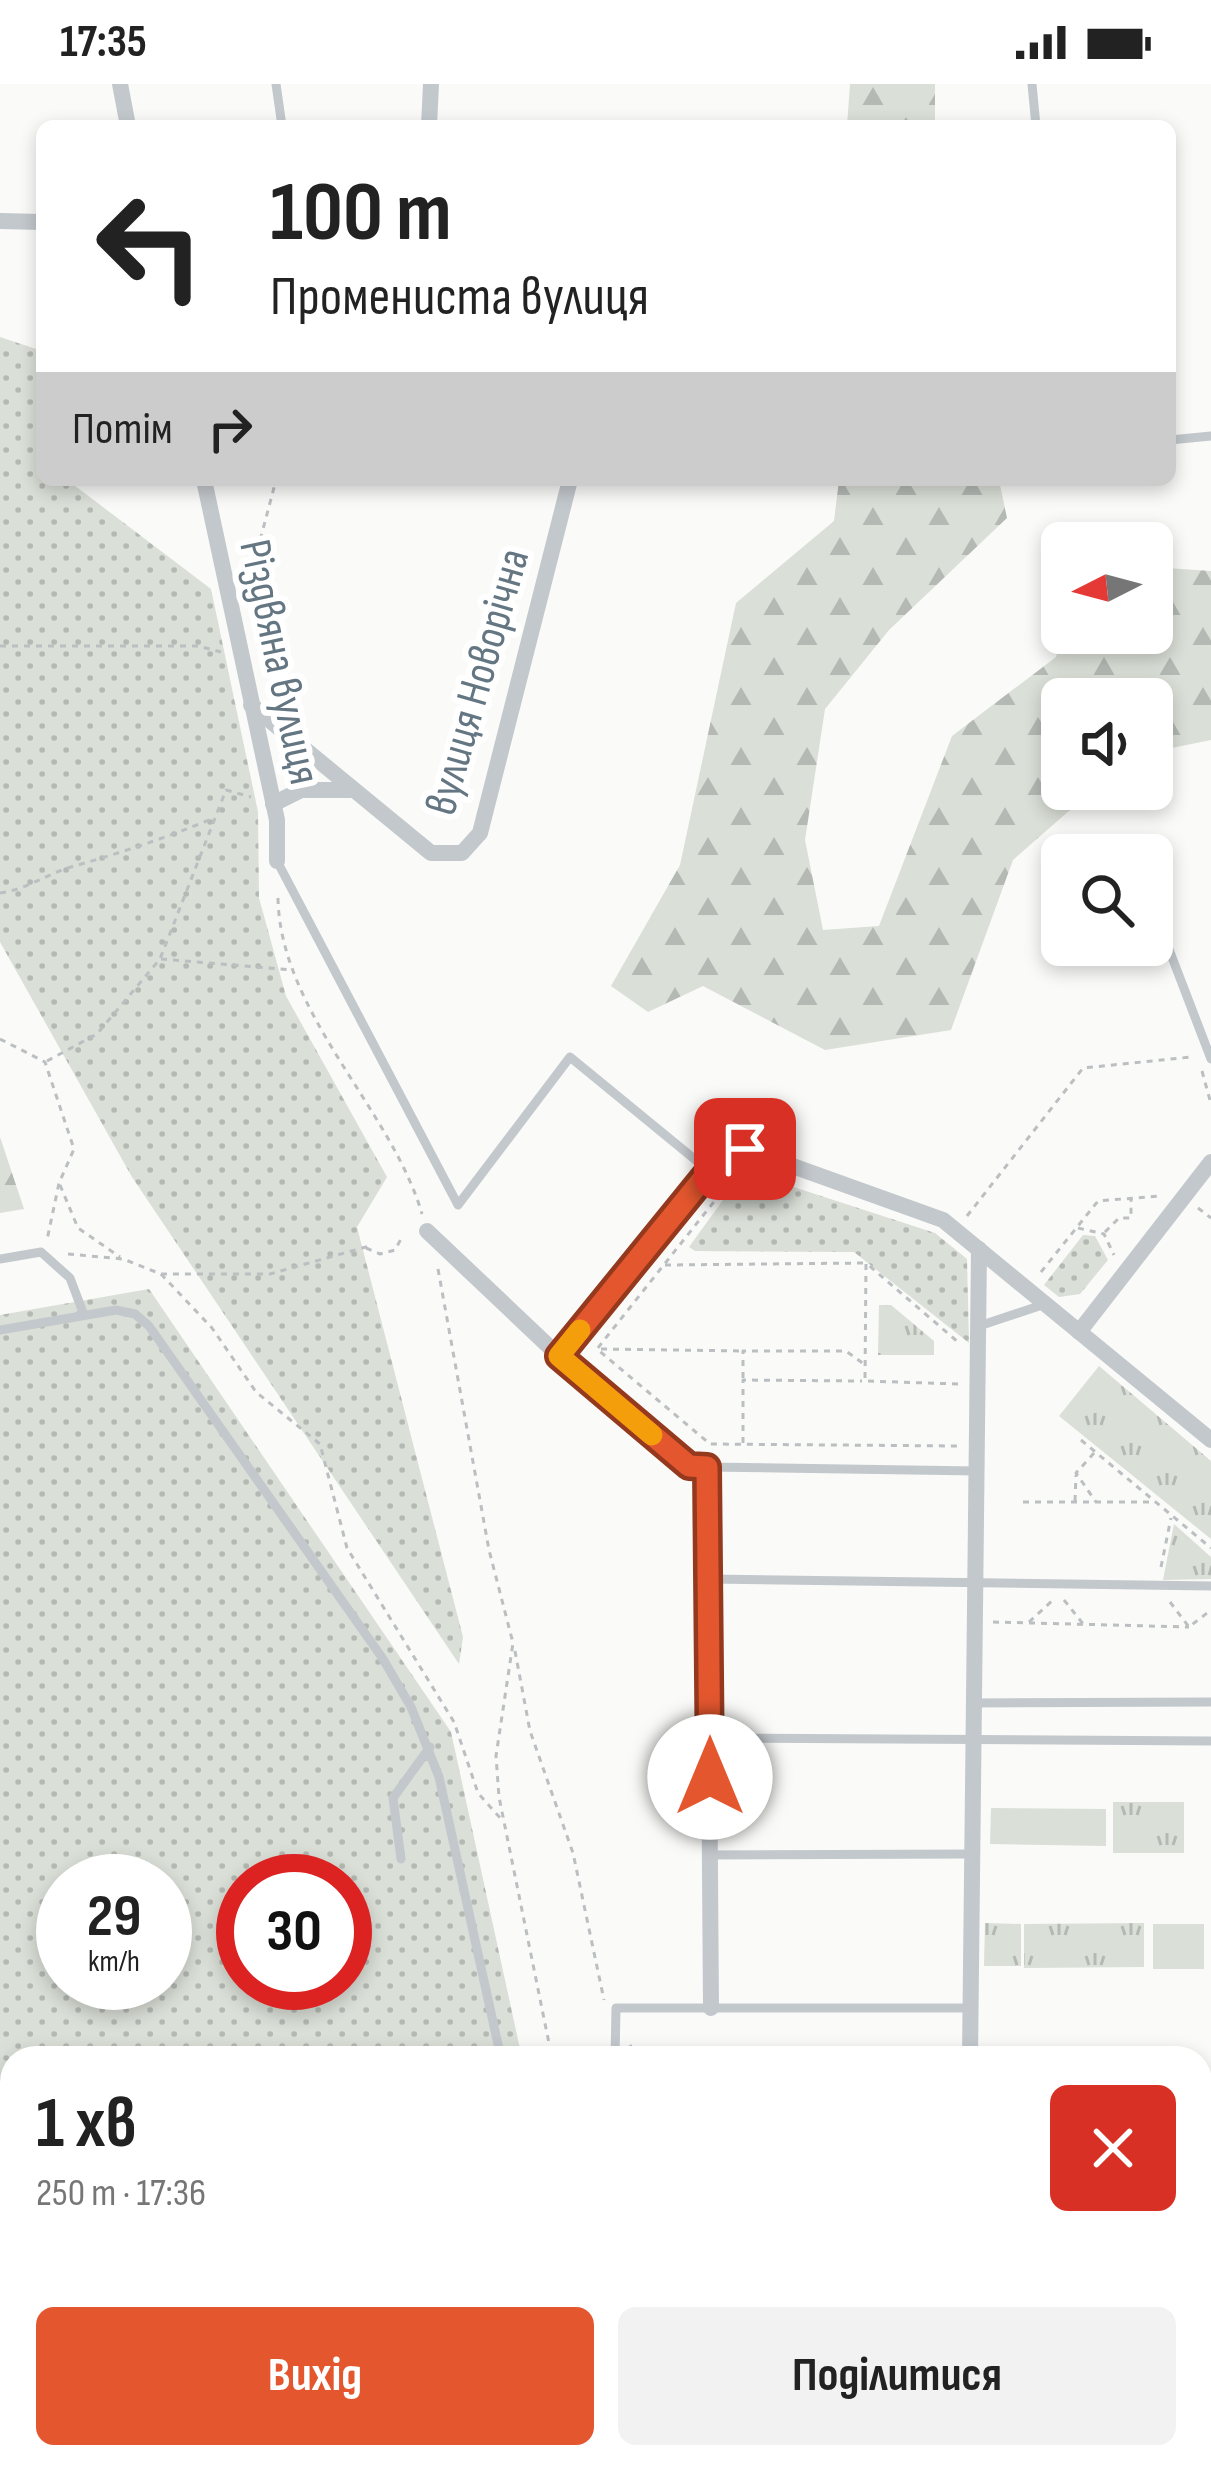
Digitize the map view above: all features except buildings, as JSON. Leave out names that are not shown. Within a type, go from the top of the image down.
[{"type":"street","points":[[120,84],[127,120]]},
{"type":"street","points":[[429,120],[431,84]]},
{"type":"street","points":[[0,221],[36,221]]},
{"type":"street","name":"Різдвяна вулиця","points":[[204,486],[275,812],[277,860]]},
{"type":"street","name":"вулиця Новорічна","points":[[251,705],[431,854],[462,853],[480,833],[568,486]]},
{"type":"street","points":[[275,812],[301,790],[355,790]]},
{"type":"street","points":[[559,1356],[709,1171],[730,1151],[745,1149],[943,1220],[1211,1440]]},
{"type":"street","points":[[1079,1332],[1211,1162]]},
{"type":"street","points":[[427,1232],[559,1356],[689,1466],[707,1467],[711,2008]]},
{"type":"street","points":[[970,2046],[979,1249]]},
{"type":"lane","points":[[276,84],[281,120]]},
{"type":"lane","points":[[1032,84],[1035,120]]},
{"type":"lane","points":[[1176,439],[1211,436]]},
{"type":"lane","points":[[277,860],[458,1205],[570,1057],[709,1171]]},
{"type":"lane","points":[[1173,960],[1211,1059]]},
{"type":"lane","points":[[0,1259],[41,1252],[70,1278],[84,1315]]},
{"type":"lane","points":[[979,1326],[1045,1304]]},
{"type":"lane","points":[[0,1330],[84,1315],[135,1313],[163,1342],[383,1659],[430,1747],[498,2046]]},
{"type":"lane","points":[[707,1467],[977,1471]]},
{"type":"lane","points":[[709,1579],[1211,1586]]},
{"type":"lane","points":[[973,1703],[1211,1702]]},
{"type":"lane","points":[[710,1738],[1211,1741]]},
{"type":"lane","points":[[401,1859],[393,1798],[430,1747]]},
{"type":"lane","points":[[710,1855],[970,1854]]},
{"type":"lane","points":[[615,2046],[616,2008],[970,2008]]},
{"type":"path","points":[[247,590],[274,486]]},
{"type":"path","points":[[0,646],[198,646],[240,657]]},
{"type":"path","points":[[45,1061],[97,1034],[160,959],[226,790],[250,796],[275,812]]},
{"type":"path","points":[[0,893],[23,890],[65,869],[130,852],[216,818]]},
{"type":"path","points":[[277,860],[278,920],[294,970],[418,1202],[427,1232],[530,1732],[573,1853],[599,1991],[609,2008]]},
{"type":"path","points":[[160,959],[294,970]]},
{"type":"path","points":[[0,1040],[45,1061],[74,1149],[59,1183],[55,1221],[41,1252],[123,1259]]},
{"type":"path","points":[[962,1222],[1083,1068],[1197,1056],[1211,1104]]},
{"type":"path","points":[[597,1349],[747,1161]]},
{"type":"path","points":[[59,1183],[78,1228],[123,1259],[161,1274],[270,1274],[373,1245]]},
{"type":"path","points":[[1032,1283],[1098,1201],[1168,1195],[1155,1211]]},
{"type":"path","points":[[1104,1234],[1119,1218],[1131,1218],[1131,1198]]},
{"type":"path","points":[[1076,1228],[1104,1234]]},
{"type":"path","points":[[1104,1234],[1116,1260],[1129,1244]]},
{"type":"path","points":[[365,1247],[380,1254],[395,1250],[402,1237]]},
{"type":"path","points":[[665,1265],[866,1263],[960,1343]]},
{"type":"path","points":[[865,1382],[866,1263]]},
{"type":"path","points":[[161,1274],[212,1328],[256,1392],[320,1444],[347,1548],[454,1722],[478,1793],[504,1822]]},
{"type":"path","points":[[597,1349],[846,1352],[866,1365]]},
{"type":"path","points":[[597,1349],[710,1444],[958,1447]]},
{"type":"path","points":[[743,1351],[743,1445]]},
{"type":"path","points":[[743,1380],[959,1384]]},
{"type":"path","points":[[1081,1440],[1211,1548]]},
{"type":"path","points":[[1075,1502],[1076,1473],[1095,1451]]},
{"type":"path","points":[[1076,1473],[1096,1502]]},
{"type":"path","points":[[1023,1502],[1156,1502]]},
{"type":"path","points":[[1028,1624],[1059,1594],[1084,1625]]},
{"type":"path","points":[[975,1622],[1189,1627]]},
{"type":"path","points":[[513,1643],[496,1756],[504,1822],[550,2046]]},
{"type":"path","points":[[628,2042],[630,2046]]},
{"type":"green space","points":[[850,84],[935,84],[935,120],[847,120]]},
{"type":"green space","points":[[0,337],[36,349],[36,486],[75,486],[211,589],[258,812],[259,898],[286,996],[387,1177],[357,1227],[463,1637],[459,1664],[132,1177],[0,942]]},
{"type":"green space","points":[[838,486],[1000,486],[1007,518],[889,630],[825,709],[805,840],[823,930],[879,926],[952,736],[1057,654],[1173,654],[1173,568],[1211,571],[1211,740],[1173,748],[1173,678],[1041,678],[1041,810],[1070,810],[1013,860],[951,1030],[825,1050],[703,986],[648,1012],[611,986],[680,865],[736,603],[834,521]]},
{"type":"green space","points":[[0,1137],[24,1209],[0,1213]]},
{"type":"green space","points":[[744,1171],[935,1233],[967,1259],[969,1343],[854,1252],[695,1251],[689,1247]]},
{"type":"green space","points":[[1083,1235],[1095,1236],[1108,1260],[1080,1294],[1059,1297],[1044,1285]]},
{"type":"green space","points":[[149,1289],[451,1732],[519,2046],[0,2046],[0,1315]]},
{"type":"green space","points":[[879,1305],[891,1305],[934,1341],[934,1355],[878,1355]]},
{"type":"green space","points":[[1099,1366],[1211,1461],[1211,1539],[1059,1416]]},
{"type":"green space","points":[[1174,1524],[1211,1557],[1211,1579],[1163,1580]]},
{"type":"green space","points":[[1113,1802],[1184,1802],[1184,1853],[1113,1853]]},
{"type":"green space","points":[[991,1808],[1106,1809],[1106,1846],[990,1844]]},
{"type":"green space","points":[[985,1923],[1021,1924],[1021,1966],[984,1966]]},
{"type":"green space","points":[[1144,1923],[1144,1967],[1024,1968],[1024,1924]]},
{"type":"green space","points":[[1153,1924],[1204,1924],[1204,1969],[1153,1969]]},
{"type":"slow traffic","points":[[580,1330],[559,1356],[652,1435]]},
{"type":"route","points":[[710,1777],[707,1467],[689,1466],[559,1356],[719,1159],[745,1149]]}]
